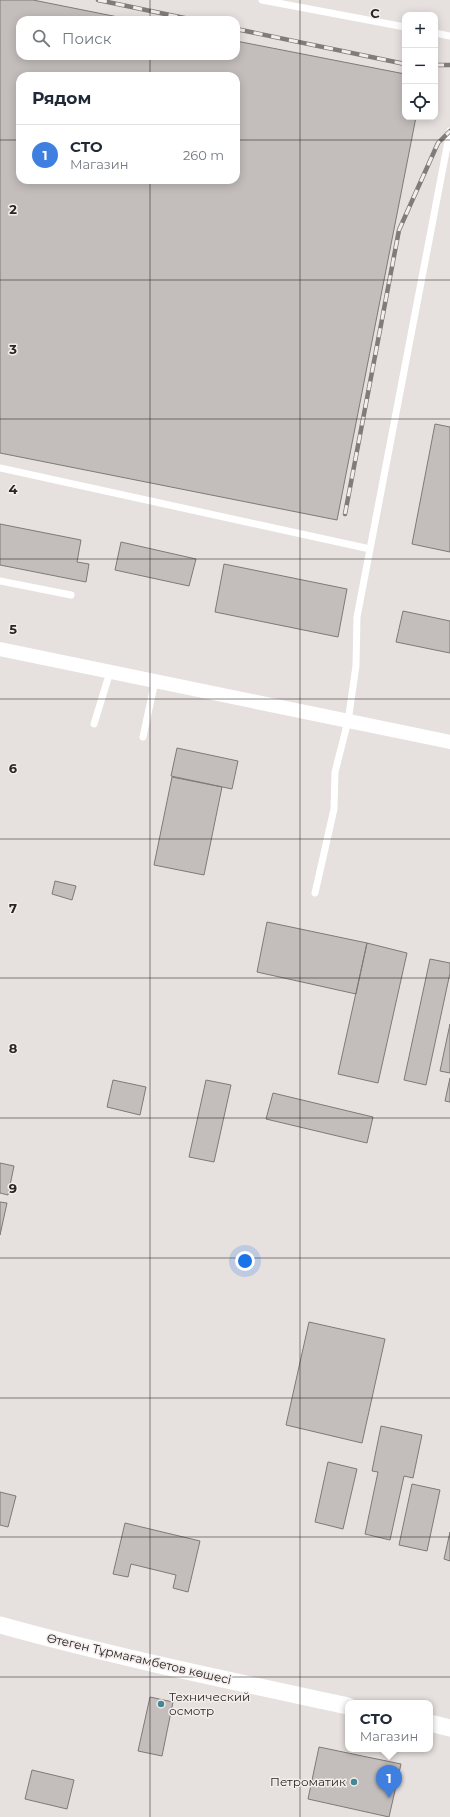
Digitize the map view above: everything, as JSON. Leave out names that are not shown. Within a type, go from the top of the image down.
[{"type":"street","points":[[0,649],[450,742]]},
{"type":"street","name":"Өтеген Тұрмағамбетов көшесі","points":[[0,1626],[203,1675],[345,1705]]},
{"type":"street","points":[[433,1724],[450,1728]]},
{"type":"lane","points":[[262,0],[402,26]]},
{"type":"lane","points":[[438,33],[450,35]]},
{"type":"lane","points":[[315,893],[334,809],[335,772],[348,721],[356,666],[357,618],[448,149],[450,131]]},
{"type":"lane","points":[[0,468],[370,549]]},
{"type":"lane","points":[[0,581],[71,595]]},
{"type":"lane","points":[[94,724],[110,672]]},
{"type":"lane","points":[[143,737],[155,681]]},
{"type":"building","points":[[0,0],[33,0],[113,16],[16,16],[16,60],[240,60],[240,42],[402,73],[402,120],[415,120],[337,520],[0,453]]},
{"type":"building","points":[[435,424],[450,427],[450,552],[412,544]]},
{"type":"building","points":[[0,524],[81,540],[77,562],[89,564],[86,582],[0,565]]},
{"type":"building","points":[[121,542],[196,559],[189,586],[115,570]]},
{"type":"building","points":[[224,564],[347,589],[338,637],[215,612]]},
{"type":"building","points":[[403,611],[450,621],[450,653],[396,642]]},
{"type":"building","points":[[177,748],[238,761],[232,789],[171,776]]},
{"type":"building","points":[[172,777],[222,787],[204,875],[154,865]]},
{"type":"building","points":[[55,881],[76,886],[72,900],[52,894]]},
{"type":"building","points":[[267,922],[367,943],[356,994],[257,972]]},
{"type":"building","points":[[367,943],[407,953],[378,1083],[338,1074]]},
{"type":"building","points":[[430,959],[450,963],[450,973],[426,1085],[404,1080]]},
{"type":"building","points":[[450,1024],[450,1073],[440,1071]]},
{"type":"building","points":[[450,1078],[450,1102],[445,1101]]},
{"type":"building","points":[[113,1080],[146,1087],[140,1115],[107,1107]]},
{"type":"building","points":[[206,1080],[231,1085],[214,1162],[189,1157]]},
{"type":"building","points":[[273,1093],[373,1117],[367,1143],[266,1119]]},
{"type":"building","points":[[0,1163],[14,1166],[8,1195],[0,1193]]},
{"type":"building","points":[[0,1202],[7,1203],[0,1235]]},
{"type":"building","points":[[309,1322],[385,1339],[362,1443],[286,1425]]},
{"type":"building","points":[[381,1426],[422,1435],[413,1478],[404,1476],[390,1540],[365,1534],[378,1472],[372,1471]]},
{"type":"building","points":[[328,1462],[357,1469],[343,1529],[315,1522]]},
{"type":"building","points":[[412,1484],[440,1490],[427,1551],[399,1545]]},
{"type":"building","points":[[0,1492],[16,1496],[8,1527],[0,1525]]},
{"type":"building","points":[[125,1523],[200,1541],[188,1592],[173,1588],[176,1575],[131,1564],[128,1577],[113,1574]]},
{"type":"building","points":[[450,1532],[450,1561],[444,1559]]},
{"type":"building","points":[[150,1697],[173,1702],[162,1756],[138,1751]]},
{"type":"building","name":"Петроматик","points":[[319,1747],[401,1764],[389,1817],[308,1799]]},
{"type":"building","points":[[32,1770],[74,1780],[67,1809],[25,1799]]},
{"type":"railway","points":[[98,0],[175,16]]},
{"type":"railway","points":[[240,30],[402,63]]},
{"type":"railway","points":[[438,65],[450,65]]},
{"type":"railway","points":[[345,514],[399,230],[438,143],[450,131]]},
{"type":"place","name":"Технический осмотр","points":[[161,1704]]},
{"type":"place","name":"Петроматик","points":[[354,1782]]},
{"type":"place","name":"СТО","points":[[389,1798]]}]
